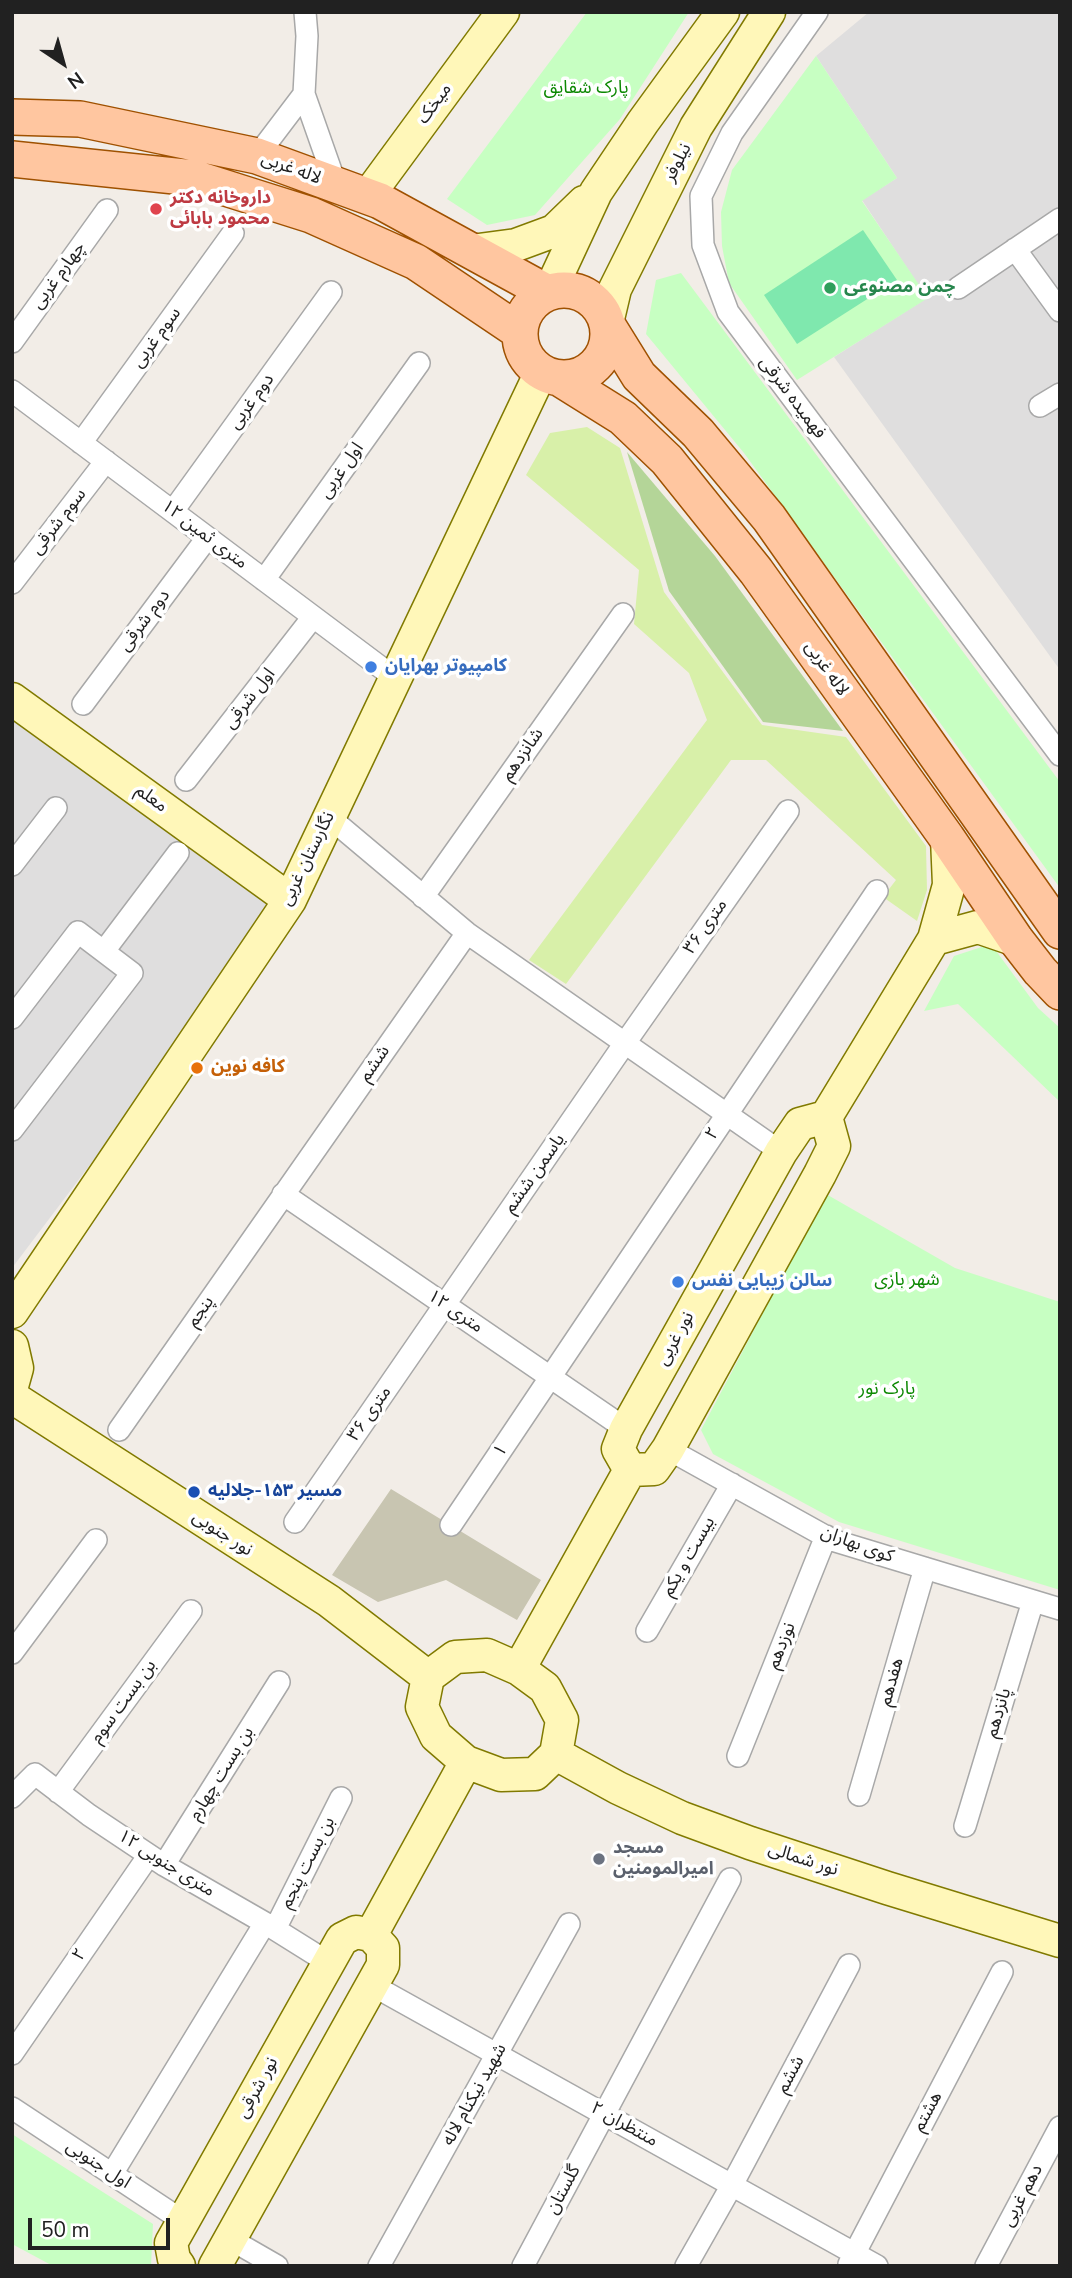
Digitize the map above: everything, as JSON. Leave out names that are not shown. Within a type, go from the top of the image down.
[{"type":"main road","name":"لاله غربی","points":[[12,117],[80,119],[257,156],[380,201],[549,293]]},
{"type":"main road","name":"لاله غربی","points":[[12,159],[194,178],[311,215],[416,262],[520,332]]},
{"type":"main road","points":[[607,324],[607,345],[597,363],[580,375],[550,375],[532,364],[525,355],[520,332],[528,309],[537,299],[563,290],[578,292],[591,299],[602,310],[607,324],[639,376],[698,433],[769,518],[1060,931]]},
{"type":"main road","name":"لاله غربی","points":[[550,375],[623,418],[667,460],[756,570],[947,838],[1016,940],[1060,992]]},
{"type":"street","points":[[305,12],[307,36],[304,94],[351,191]]},
{"type":"street","name":"میخک","points":[[351,191],[503,12]]},
{"type":"street","points":[[549,293],[596,192],[723,12]]},
{"type":"street","name":"نیلوفر","points":[[607,324],[615,289],[696,127],[769,12]]},
{"type":"street","name":"فهمیده شرقی","points":[[817,12],[732,133],[701,196],[703,245],[728,312],[1060,755]]},
{"type":"street","points":[[257,156],[304,94]]},
{"type":"street","points":[[471,251],[516,245],[554,231],[596,192]]},
{"type":"street","name":"چهارم غربی","points":[[12,342],[107,210]]},
{"type":"street","points":[[958,288],[1060,219]]},
{"type":"street","name":"سوم غربی","points":[[81,443],[233,233]]},
{"type":"street","points":[[1016,249],[1060,311]]},
{"type":"street","name":"دوم غربی","points":[[173,511],[331,292]]},
{"type":"street","name":"اول غربی","points":[[264,580],[419,363]]},
{"type":"street","name":"نگارستان غربی","points":[[12,1312],[289,900],[395,678],[550,375]]},
{"type":"street","name":"۱۲ متری ثمین","points":[[12,391],[395,678]]},
{"type":"street","points":[[1040,406],[1060,394]]},
{"type":"street","name":"سوم شرقی","points":[[12,583],[106,461]]},
{"type":"street","name":"دوم شرقی","points":[[83,704],[207,538]]},
{"type":"street","name":"شانزدهم","points":[[423,897],[623,614]]},
{"type":"street","name":"اول شرقی","points":[[186,780],[313,617]]},
{"type":"street","name":"معلم","points":[[12,699],[289,900]]},
{"type":"street","points":[[12,865],[56,808]]},
{"type":"street","name":"۳۶ متری","points":[[625,1043],[788,811]]},
{"type":"street","points":[[329,817],[467,933],[780,1152]]},
{"type":"street","points":[[519,1668],[630,1470],[654,1469],[668,1448],[825,1165],[834,1146],[826,1117],[934,939],[948,885],[947,838]]},
{"type":"street","points":[[104,951],[178,853]]},
{"type":"street","name":"۲","points":[[551,1377],[877,891]]},
{"type":"street","points":[[934,939],[978,927],[1016,940]]},
{"type":"street","points":[[12,1130],[132,973],[78,932],[13,1015]]},
{"type":"street","name":"ششم","points":[[283,1194],[467,933]]},
{"type":"street","name":"یاسمن ششم","points":[[445,1305],[625,1043]]},
{"type":"street","name":"نور غربی","points":[[630,1470],[618,1449],[626,1429],[780,1152],[800,1125],[826,1117]]},
{"type":"street","name":"۱۲ متری","points":[[283,1194],[626,1429]]},
{"type":"street","name":"پنجم","points":[[119,1430],[283,1194]]},
{"type":"street","name":"۳۶ متری","points":[[295,1522],[445,1305]]},
{"type":"street","points":[[12,1346],[16,1353],[17,1368],[12,1386]]},
{"type":"street","name":"۱","points":[[451,1525],[551,1377]]},
{"type":"street","name":"نور جنوبی","points":[[12,1398],[329,1601],[428,1677]]},
{"type":"street","name":"کوی بهاران","points":[[668,1448],[832,1540],[1060,1609]]},
{"type":"street","name":"بیست و یکم","points":[[647,1631],[732,1484]]},
{"type":"street","name":"نوزدهم","points":[[738,1756],[826,1536]]},
{"type":"street","points":[[12,1653],[96,1540]]},
{"type":"street","name":"هفدهم","points":[[859,1795],[925,1568]]},
{"type":"street","name":"پانزدهم","points":[[965,1826],[1033,1601]]},
{"type":"street","name":"بن بست سوم","points":[[58,1792],[191,1611]]},
{"type":"street","points":[[487,1656],[519,1668],[545,1688],[562,1720],[556,1754],[535,1774],[501,1775],[466,1762],[436,1736],[422,1707],[428,1677],[455,1657],[487,1656]]},
{"type":"street","name":"بن بست چهارم","points":[[156,1860],[279,1682]]},
{"type":"street","name":"نور شمالی","points":[[556,1754],[618,1788],[693,1822],[875,1884],[1060,1941]]},
{"type":"street","points":[[277,2266],[223,2252],[383,1965],[383,1948],[371,1935],[466,1762]]},
{"type":"street","name":"۱۲ متری جنوبی","points":[[12,1797],[34,1774],[156,1860],[329,1963]]},
{"type":"street","name":"بن بست پنجم","points":[[112,2174],[270,1926],[341,1798]]},
{"type":"street","name":"۲","points":[[12,2054],[156,1860]]},
{"type":"street","name":"گلستان","points":[[523,2266],[730,1879]]},
{"type":"street","name":"شهید نیکنام لاله","points":[[379,2266],[569,1924]]},
{"type":"street","name":"نور شرقی","points":[[179,2266],[174,2259],[171,2243],[342,1939],[356,1932],[371,1935]]},
{"type":"street","name":"ششم","points":[[687,2266],[849,1965]]},
{"type":"street","name":"هشتم","points":[[851,2259],[1002,1972]]},
{"type":"street","name":"منتظران ۲","points":[[372,1985],[732,2185],[851,2259],[877,2266]]},
{"type":"street","name":"اول جنوبی","points":[[12,2108],[183,2221]]},
{"type":"street","name":"دهم غربی","points":[[986,2266],[1060,2127]]},
{"type":"shaded area","points":[[869,12],[1060,12],[1060,670],[834,357],[927,298],[862,200],[897,178],[816,56]]},
{"type":"shaded area","points":[[12,717],[290,900],[12,1268]]},
{"type":"shaded area","points":[[391,1489],[541,1580],[517,1620],[446,1580],[378,1602],[332,1575]]},
{"type":"green space","name":"پارک شقایق","points":[[587,12],[689,12],[620,119],[535,215],[487,225],[447,199]]},
{"type":"green space","points":[[816,56],[897,178],[862,201],[928,298],[797,380],[729,283],[722,246],[721,212],[732,170]]},
{"type":"green space","name":"چمن مصنوعی","points":[[863,230],[897,280],[797,344],[764,295]]},
{"type":"green space","points":[[681,273],[1060,782],[1060,888],[744,453],[646,334],[656,280]]},
{"type":"green space","points":[[587,427],[620,448],[664,592],[762,725],[846,737],[926,846],[927,890],[917,921],[883,897],[896,880],[766,760],[731,760],[566,984],[529,960],[707,720],[689,673],[634,624],[639,570],[526,475],[550,433]]},
{"type":"green space","points":[[627,452],[715,556],[843,731],[763,722],[669,591]]},
{"type":"green space","points":[[991,944],[1038,1008],[1060,1028],[1060,1102],[958,1004],[924,1011],[954,956]]},
{"type":"green space","name":"پارک نور","points":[[826,1194],[955,1268],[1060,1302],[1060,1590],[839,1522],[713,1454],[701,1430]]},
{"type":"green space","points":[[12,2134],[153,2224],[151,2266],[53,2266],[12,2244]]},
{"type":"place","name":"داروخانه دکتر محمود بابائی","points":[[156,209]]},
{"type":"place","name":"چمن مصنوعی","points":[[830,288]]},
{"type":"place","name":"کامپیوتر بهرایان","points":[[371,667]]},
{"type":"place","name":"کافه نوین","points":[[197,1068]]},
{"type":"place","name":"سالن زیبایی نفس","points":[[678,1282]]},
{"type":"place","name":"مسیر ۱۵۳-جلالیه","points":[[194,1492]]},
{"type":"place","name":"مسجد امیرالمومنین","points":[[599,1859]]},
{"type":"park label","name":"شهر بازی","points":[[907,1281]]}]
